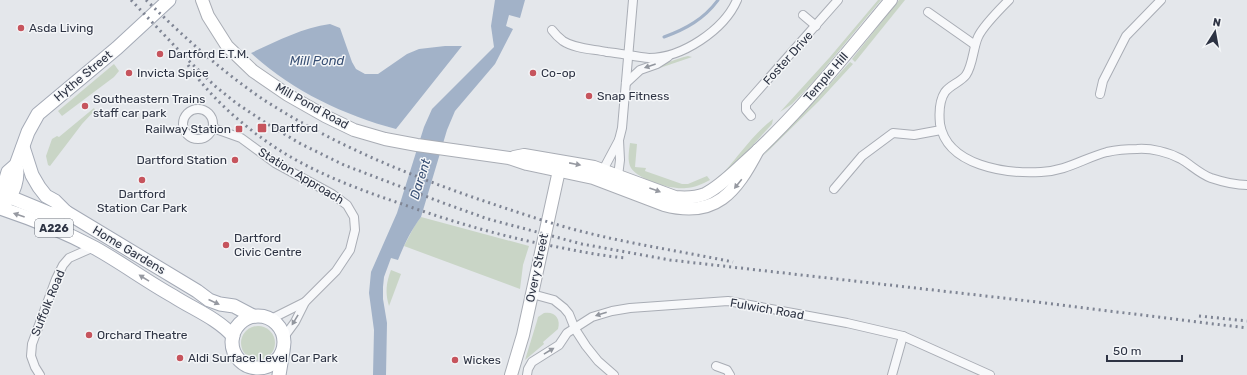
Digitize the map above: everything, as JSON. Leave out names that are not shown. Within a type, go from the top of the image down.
[{"type":"main road","name":"Hythe Street","points":[[2,200],[18,173],[16,165],[24,147],[28,132],[38,114],[117,48],[169,0]]},
{"type":"main road","name":"Home Gardens","points":[[24,147],[32,175],[39,187],[46,196],[55,201],[66,212],[197,291],[209,300],[220,304],[234,306],[253,316]]},
{"type":"main road","name":"Home Gardens","points":[[2,200],[24,216],[94,247],[173,296],[206,314],[224,327],[233,336]]},
{"type":"main road","name":"A226","points":[[2,200],[51,214],[66,212]]},
{"type":"main road","points":[[279,375],[284,337],[278,324],[263,316],[253,316],[244,319],[240,323],[233,336],[233,348],[237,357],[253,371],[275,362],[282,351]]},
{"type":"street","name":"Mill Pond Road","points":[[202,0],[208,16],[227,46],[253,71],[288,95],[349,127],[385,139],[509,158],[527,164],[594,167],[603,170],[613,180]]},
{"type":"street","points":[[603,170],[619,140],[622,128],[633,0]]},
{"type":"street","points":[[626,83],[640,70],[657,64],[703,39],[720,25],[734,7],[737,0]]},
{"type":"street","name":"Foster Drive","points":[[751,116],[746,110],[746,104],[838,0]]},
{"type":"street","name":"Temple Hill","points":[[613,180],[664,206],[696,209],[714,204],[731,192],[746,172],[758,150],[838,64],[890,0]]},
{"type":"street","points":[[1009,0],[979,35],[966,75],[946,92],[942,100],[940,109],[941,130],[947,142],[956,152],[969,161],[999,169],[1020,172],[1041,172],[1068,167],[1107,152],[1137,148],[1164,152],[1180,159],[1194,169],[1211,178],[1229,183],[1247,185]]},
{"type":"street","points":[[1100,94],[1103,82],[1126,36],[1161,0]]},
{"type":"street","points":[[928,12],[975,45]]},
{"type":"street","points":[[803,15],[816,26]]},
{"type":"street","points":[[552,30],[563,41],[593,50],[650,58],[676,53]]},
{"type":"street","name":"Station Approach","points":[[214,128],[241,138],[275,163],[348,204],[355,223],[356,230],[350,250],[332,275],[305,302],[271,319]]},
{"type":"street","points":[[834,189],[862,156],[893,133],[914,135],[941,130]]},
{"type":"street","points":[[613,180],[620,160],[619,140]]},
{"type":"street","name":"Mill Pond Road","points":[[559,166],[593,178],[613,180]]},
{"type":"street","name":"Overy Street","points":[[511,375],[523,335],[559,166]]},
{"type":"street","name":"Suffolk Road","points":[[40,375],[31,356],[32,344],[56,279],[69,258],[94,247]]},
{"type":"street","points":[[532,294],[554,300],[564,308],[569,314],[575,329],[586,346],[598,361],[614,375]]},
{"type":"street","name":"Fulwich Road","points":[[527,375],[531,363],[557,346],[563,341],[567,333],[592,317],[612,311],[630,308],[728,301],[847,323],[903,336],[990,375]]},
{"type":"street","name":"Station Approach","points":[[284,337],[295,322],[305,302]]},
{"type":"street","points":[[892,375],[903,336]]},
{"type":"street","points":[[716,366],[727,370],[730,375]]},
{"type":"green space","points":[[878,0],[881,0],[813,82],[792,104],[780,112],[830,57]]},
{"type":"green space","points":[[899,0],[905,0],[855,62],[852,59]]},
{"type":"green space","points":[[688,56],[692,57],[648,72],[646,70],[657,67]]},
{"type":"green space","points":[[850,62],[853,64],[819,101],[763,156],[784,132]]},
{"type":"green space","points":[[114,64],[119,71],[114,77],[62,116],[58,111]]},
{"type":"green space","points":[[94,108],[95,110],[82,124],[50,166],[48,165],[46,156],[52,139],[57,136],[59,137]]},
{"type":"green space","points":[[773,119],[772,124],[725,176],[702,191],[689,192],[706,186],[719,177],[764,126]]},
{"type":"green space","points":[[630,143],[637,144],[635,167],[646,168],[645,171],[682,184],[688,184],[707,176],[710,180],[695,187],[680,188],[665,186],[648,180],[631,168],[629,159]]},
{"type":"green space","points":[[421,217],[529,246],[523,265],[520,289],[404,246]]},
{"type":"green space","points":[[391,270],[401,274],[389,306],[387,288]]},
{"type":"green space","points":[[544,313],[551,313],[556,316],[559,322],[558,329],[543,342],[544,344],[525,360],[538,317]]},
{"type":"green space","points":[[258,326],[270,331],[275,343],[270,355],[258,360],[246,355],[241,343],[246,331]]},
{"type":"water","name":"Darent","points":[[495,0],[525,0],[520,18],[509,15],[506,26],[513,29],[495,64],[455,111],[447,130],[421,217],[408,238],[398,260],[391,258],[384,277],[383,287],[383,299],[387,323],[386,375],[373,375],[374,330],[369,293],[371,272],[397,213],[424,127],[432,109],[494,47],[491,26]]},
{"type":"water","name":"Mill Pond","points":[[330,24],[340,28],[352,62],[356,69],[365,74],[378,74],[407,54],[419,49],[462,46],[396,129],[337,109],[319,100],[283,79],[251,53],[300,32]]},
{"type":"waterway","points":[[664,37],[680,31],[694,23],[707,13],[718,0]]},
{"type":"railway","points":[[131,0],[215,86],[236,103],[269,125],[301,144],[344,165],[488,219],[582,244],[670,260],[1012,299],[1247,328]]},
{"type":"railway","points":[[146,0],[203,53],[248,89],[289,116],[368,156],[422,179],[560,226],[624,241],[733,262]]},
{"type":"railway","points":[[188,65],[216,99],[249,129],[273,146],[319,172],[368,192],[456,222],[528,241],[577,251],[627,258]]},
{"type":"railway","points":[[1199,316],[1247,321]]},
{"type":"place","name":"Asda Living","points":[[21,28]]},
{"type":"place","name":"Dartford E.T.M.","points":[[160,54]]},
{"type":"place","name":"Invicta Spice","points":[[129,73]]},
{"type":"place","name":"Co-op","points":[[533,73]]},
{"type":"place","name":"Snap Fitness","points":[[589,96]]},
{"type":"place","name":"Southeastern Trains staff car park","points":[[85,106]]},
{"type":"place","name":"Dartford","points":[[262,128]]},
{"type":"place","name":"Railway Station","points":[[239,129]]},
{"type":"place","name":"Dartford Station","points":[[235,160]]},
{"type":"place","name":"Dartford Station Car Park","points":[[142,180]]},
{"type":"place","name":"Dartford Civic Centre","points":[[226,245]]},
{"type":"place","name":"Orchard Theatre","points":[[89,335]]},
{"type":"place","name":"Aldi Surface Level Car Park","points":[[180,358]]},
{"type":"place","name":"Wickes","points":[[455,360]]}]
